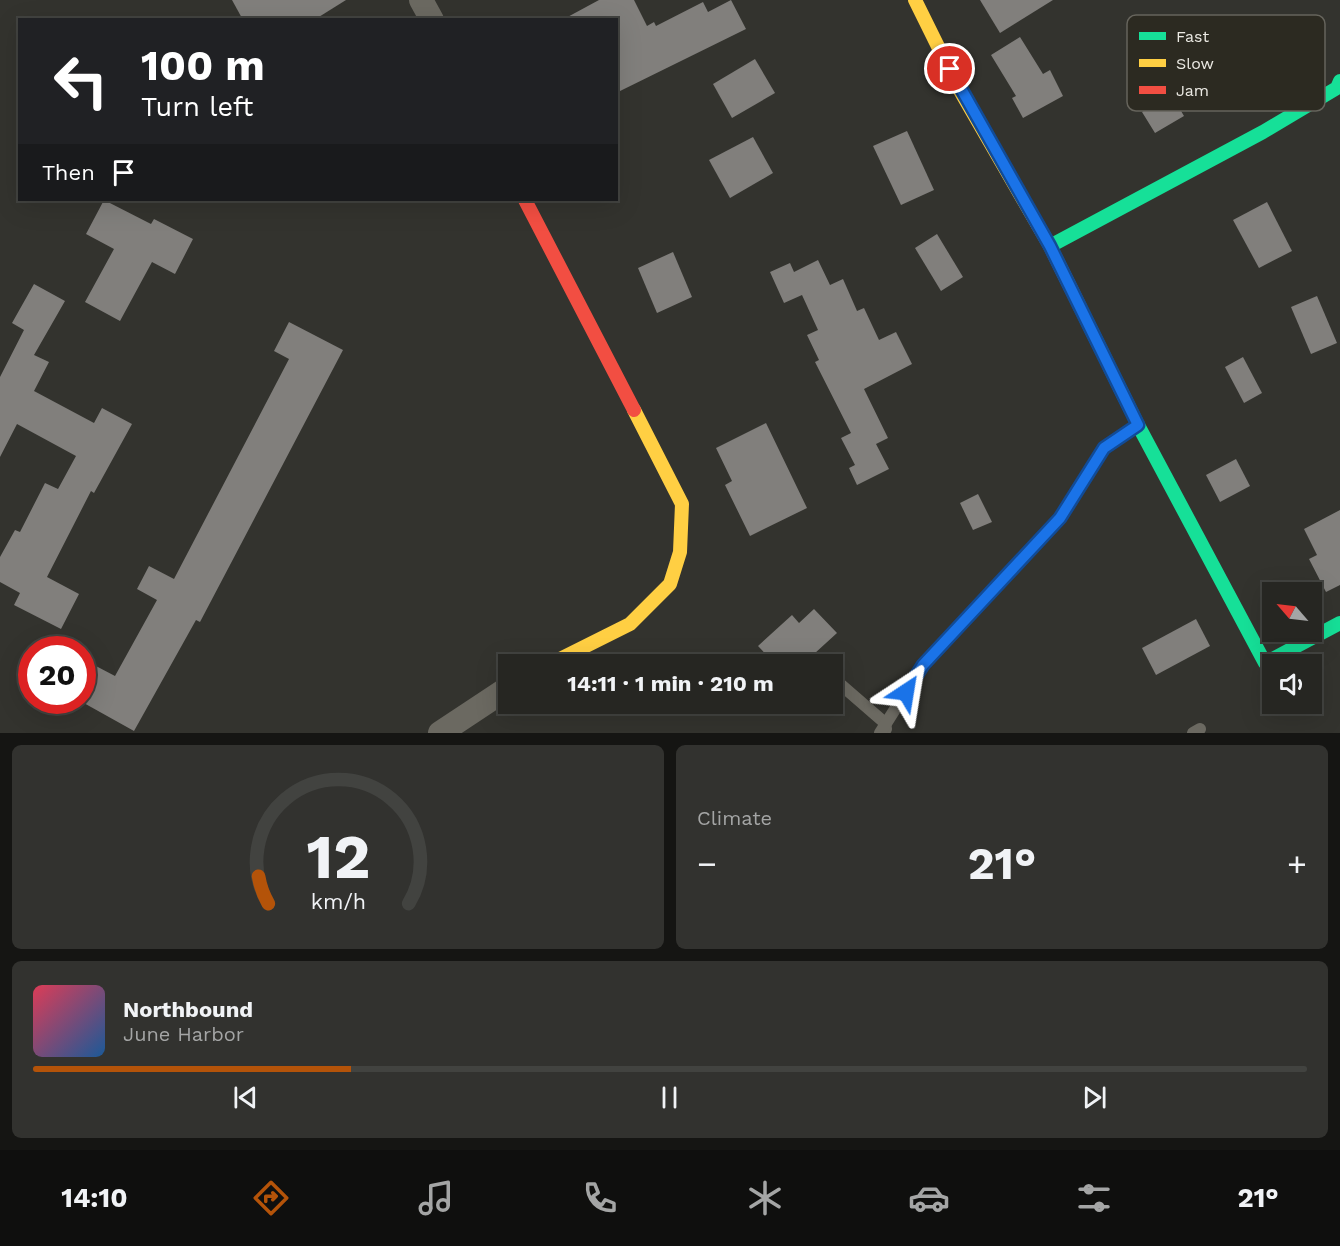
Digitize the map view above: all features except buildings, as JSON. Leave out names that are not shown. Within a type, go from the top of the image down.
[{"type":"street","points":[[422,0],[431,18]]},
{"type":"street","points":[[915,0],[958,87],[1050,246],[1138,425],[1265,663],[1340,622]]},
{"type":"street","points":[[1325,95],[1336,88],[1340,81]]},
{"type":"street","points":[[1050,246],[1298,111]]},
{"type":"street","points":[[526,201],[682,504],[680,552],[670,584],[630,624],[570,654]]},
{"type":"street","points":[[440,733],[498,695]]},
{"type":"lane","points":[[843,689],[884,730],[923,665],[1060,518],[1104,448],[1138,425]]},
{"type":"traffic: fast","points":[[1325,95],[1337,88],[1340,81]]},
{"type":"traffic: fast","points":[[1050,246],[1298,111]]},
{"type":"traffic: fast","points":[[1080,307],[1138,425],[1265,663],[1340,623]]},
{"type":"traffic: slow","points":[[915,0],[958,87],[1050,246],[1080,307]]},
{"type":"traffic: slow","points":[[570,654],[630,624],[670,584],[680,552],[682,504],[634,410]]},
{"type":"traffic: jam","points":[[526,201],[634,410]]},
{"type":"route","points":[[906,692],[923,665],[1060,518],[1104,448],[1138,425],[1050,246],[958,87],[950,69]]}]
